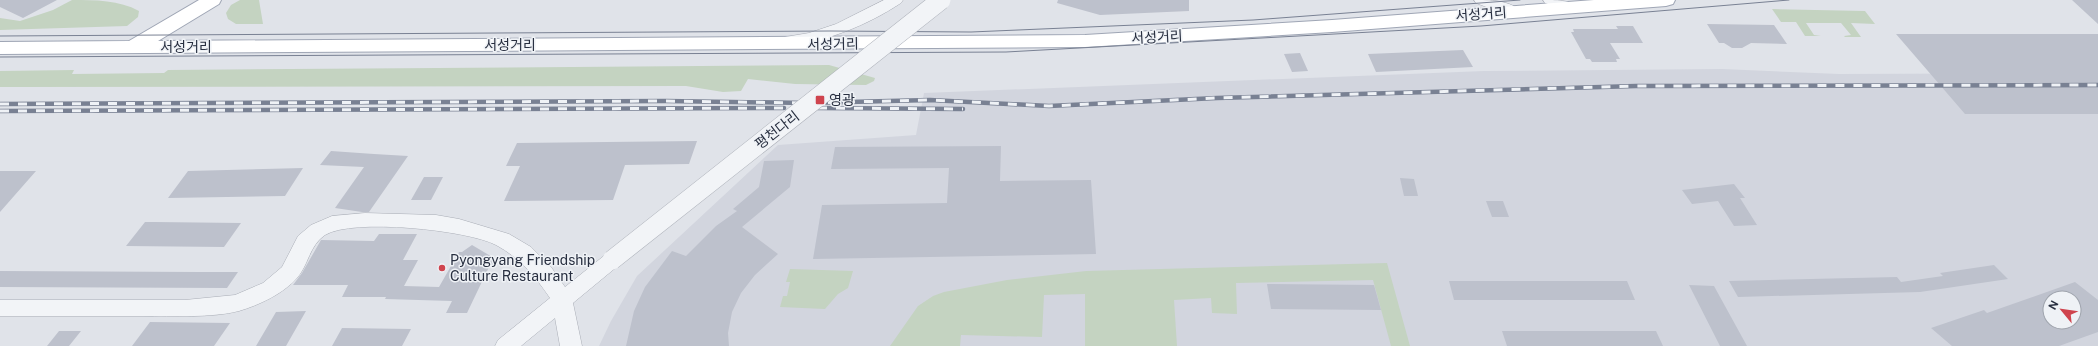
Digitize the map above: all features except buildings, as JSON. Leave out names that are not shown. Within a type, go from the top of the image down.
[{"type":"main road","points":[[132,48],[212,0]]},
{"type":"main road","name":"서성거리","points":[[0,48],[1085,41],[1324,27],[1666,0]]},
{"type":"street","points":[[761,44],[795,41],[830,31],[852,23],[895,0]]},
{"type":"street","name":"평천다리","points":[[506,346],[562,299],[941,0]]},
{"type":"street","points":[[1482,0],[1513,12]]},
{"type":"street","points":[[1551,0],[1571,7]]},
{"type":"street","points":[[0,308],[185,308],[237,303],[270,289],[290,272],[305,241],[318,230],[332,223],[365,220],[436,222],[459,226],[502,239],[524,252],[544,273],[562,299],[571,346]]},
{"type":"shaded area","points":[[1722,69],[1839,74],[2098,73],[2098,346],[599,346],[611,321],[637,276],[778,145],[916,135],[924,93],[1484,71]]},
{"type":"green space","points":[[72,0],[115,3],[131,7],[139,11],[138,17],[127,26],[0,30],[0,18],[20,21],[53,10]]},
{"type":"green space","points":[[240,0],[259,0],[263,24],[236,24],[228,19],[226,13],[231,5]]},
{"type":"green space","points":[[1772,9],[1865,11],[1875,24],[1851,23],[1861,37],[1845,37],[1844,36],[1851,35],[1841,23],[1806,23],[1814,35],[1821,36],[1805,36],[1796,22],[1781,22]]},
{"type":"green space","points":[[829,65],[875,78],[874,81],[866,85],[795,84],[748,79],[741,91],[723,92],[686,86],[0,87],[0,71],[74,70],[72,74],[164,73],[168,70]]},
{"type":"green space","points":[[1387,263],[1410,346],[1391,346],[1373,280],[1236,283],[1237,314],[1212,313],[1211,298],[1174,300],[1177,346],[1085,346],[1085,294],[1044,295],[1042,337],[961,335],[960,346],[890,346],[918,306],[933,296],[944,292],[1007,280],[1086,271]]},
{"type":"green space","points":[[790,269],[853,271],[848,288],[838,294],[825,309],[780,307],[783,296],[787,296],[790,282],[786,282]]},
{"type":"tram line","points":[[0,36],[830,31],[971,32],[1253,20],[1520,0]]},
{"type":"tram line","points":[[0,57],[1006,52],[1481,26],[1789,0]]},
{"type":"railway","points":[[0,104],[666,101],[807,103],[930,100],[1049,106],[1217,98],[1636,86],[2098,85]]},
{"type":"railway","points":[[0,111],[784,108]]},
{"type":"railway","points":[[818,108],[963,109]]},
{"type":"place","name":"영광","points":[[820,100]]},
{"type":"place","name":"Pyongyang Friendship Culture Restaurant","points":[[442,268]]}]
